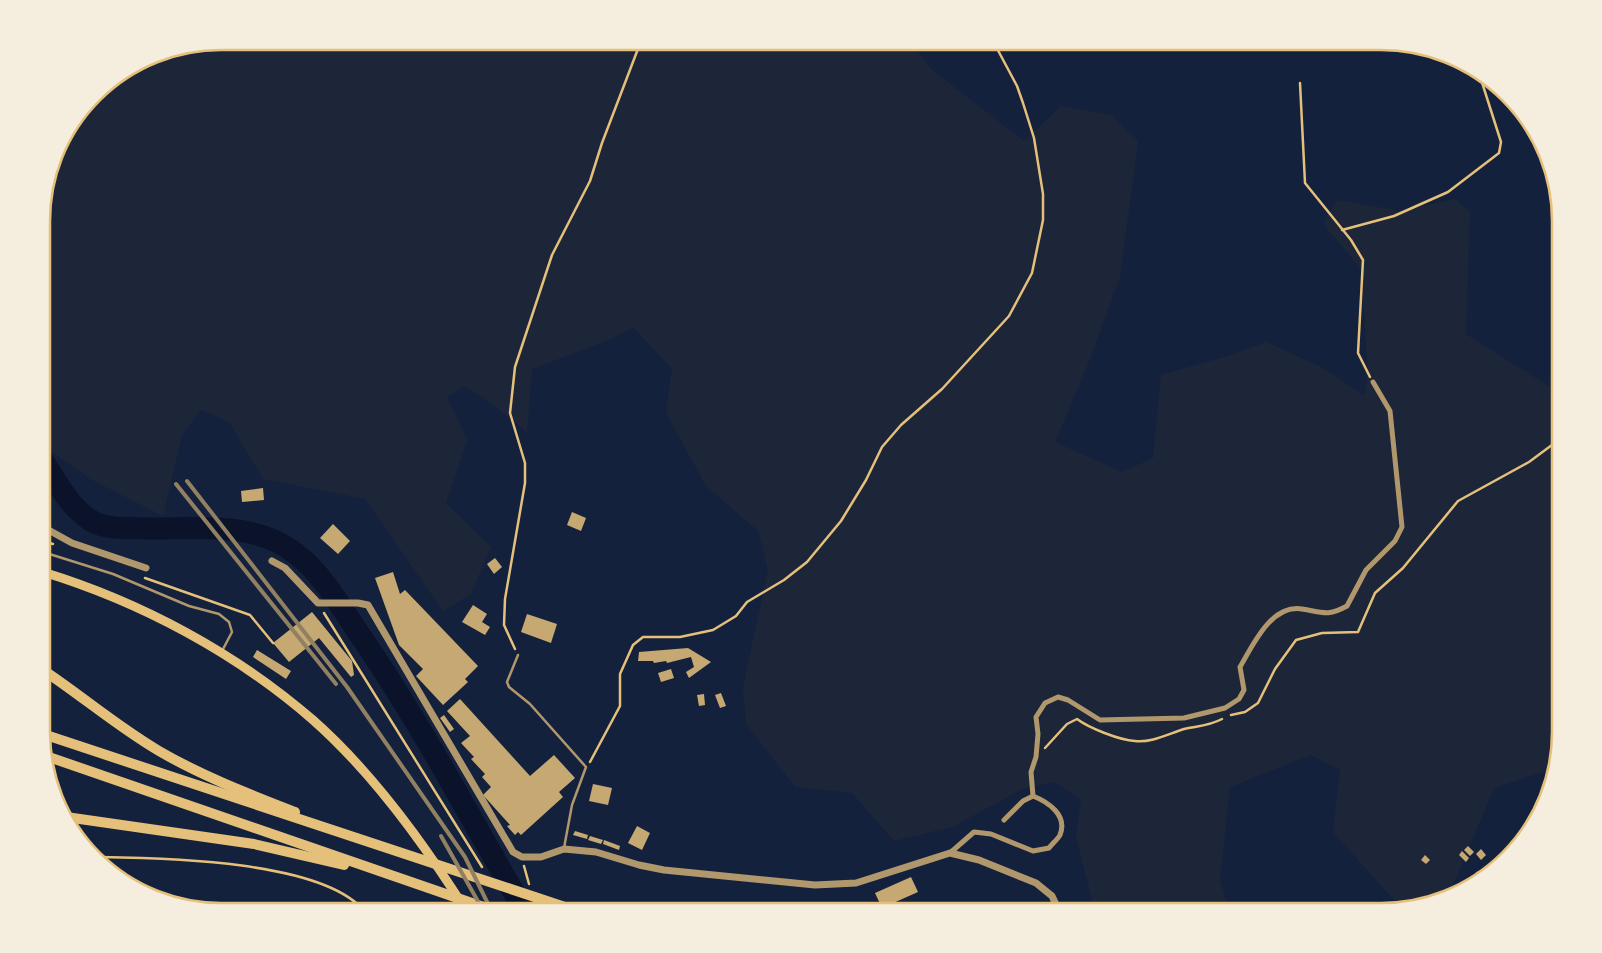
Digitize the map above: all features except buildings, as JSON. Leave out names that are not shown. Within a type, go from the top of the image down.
[{"type":"highway","points":[[50,575],[130,606],[221,652],[283,695],[314,721],[341,748],[417,838],[461,903]]},
{"type":"highway","points":[[50,675],[132,734],[184,765],[237,790],[398,852]]},
{"type":"highway","points":[[50,736],[553,903]]},
{"type":"highway","points":[[52,758],[472,903]]},
{"type":"highway","points":[[73,818],[254,844],[417,884]]},
{"type":"street","points":[[1032,796],[1031,772],[1036,757],[1038,734],[1036,717],[1045,702],[1058,698],[1068,700],[1100,720],[1184,718],[1225,708],[1239,698],[1244,690],[1240,666],[1270,621],[1288,609],[1301,608],[1324,614],[1338,611],[1347,606],[1366,570],[1395,541],[1402,527],[1390,411],[1372,382]]},
{"type":"street","points":[[50,531],[72,543],[146,568]]},
{"type":"street","points":[[272,561],[285,568],[318,603],[358,603],[368,606],[512,852],[522,857],[541,857],[564,849],[596,852],[639,866],[664,870],[815,885],[856,883],[950,853],[974,832],[992,834],[1033,851],[1049,848],[1060,835],[1058,813],[1050,802],[1032,796],[1023,801],[1004,820]]},
{"type":"street","points":[[950,853],[978,860],[1036,883],[1052,896],[1055,903]]},
{"type":"lane","points":[[50,554],[112,574],[189,606],[219,614],[229,622],[232,632],[221,652]]},
{"type":"lane","points":[[518,655],[507,682],[509,688],[530,704],[586,767],[572,805],[564,849]]},
{"type":"path","points":[[518,655],[504,625],[505,600],[524,483],[525,463],[510,413],[515,367],[552,255],[590,181],[602,143],[638,50]]},
{"type":"path","points":[[586,767],[599,748],[620,706],[620,674],[633,645],[643,636],[680,637],[713,630],[736,616],[748,602],[784,580],[807,562],[841,521],[866,480],[882,447],[901,425],[942,389],[1009,316],[1032,273],[1043,220],[1043,194],[1034,138],[1017,86],[998,50]]},
{"type":"path","points":[[1300,83],[1305,183],[1363,260],[1358,353],[1372,382]]},
{"type":"path","points":[[1342,230],[1394,216],[1448,192],[1499,154],[1501,142],[1482,83]]},
{"type":"path","points":[[1036,757],[1067,724],[1076,718],[1087,726],[1134,742],[1156,739],[1185,729],[1210,725],[1228,715],[1245,712],[1258,703],[1275,669],[1296,640],[1322,633],[1358,632],[1375,593],[1403,568],[1458,501],[1529,462],[1552,445]]},
{"type":"path","points":[[50,544],[57,546]]},
{"type":"path","points":[[143,577],[177,591],[250,615],[273,644]]},
{"type":"path","points":[[318,603],[483,870]]},
{"type":"path","points":[[104,857],[167,858],[292,874],[328,884],[358,903]]},
{"type":"shaded area","points":[[221,50],[917,50],[931,69],[1024,141],[1061,106],[1111,115],[1138,141],[1120,277],[1088,364],[1055,442],[1122,472],[1153,458],[1161,375],[1231,355],[1266,342],[1321,367],[1364,395],[1368,374],[1361,269],[1323,224],[1337,200],[1402,211],[1455,199],[1470,211],[1466,334],[1552,388],[1552,744],[1549,766],[1548,771],[1494,788],[1453,886],[1426,897],[1404,902],[1396,903],[1333,832],[1340,770],[1311,755],[1230,787],[1220,879],[1227,903],[1093,903],[1076,837],[1081,800],[1055,782],[1025,788],[952,827],[894,841],[852,793],[795,787],[746,724],[743,687],[768,570],[758,531],[706,486],[666,413],[672,369],[633,327],[614,338],[532,369],[527,432],[481,396],[464,386],[447,397],[467,440],[446,503],[491,547],[471,594],[443,611],[365,499],[263,479],[229,422],[201,410],[182,435],[163,516],[90,479],[50,450],[51,198],[63,155],[73,135],[92,108],[108,92],[145,68],[187,53]]},
{"type":"waterway","points":[[50,472],[62,491],[79,511],[91,521],[108,527],[217,528],[238,530],[277,542],[305,561],[330,591],[404,703],[520,903]]},
{"type":"railway","points":[[187,481],[347,687],[465,857],[488,903]]},
{"type":"railway","points":[[176,484],[336,684]]},
{"type":"railway","points":[[441,836],[479,903]]}]
